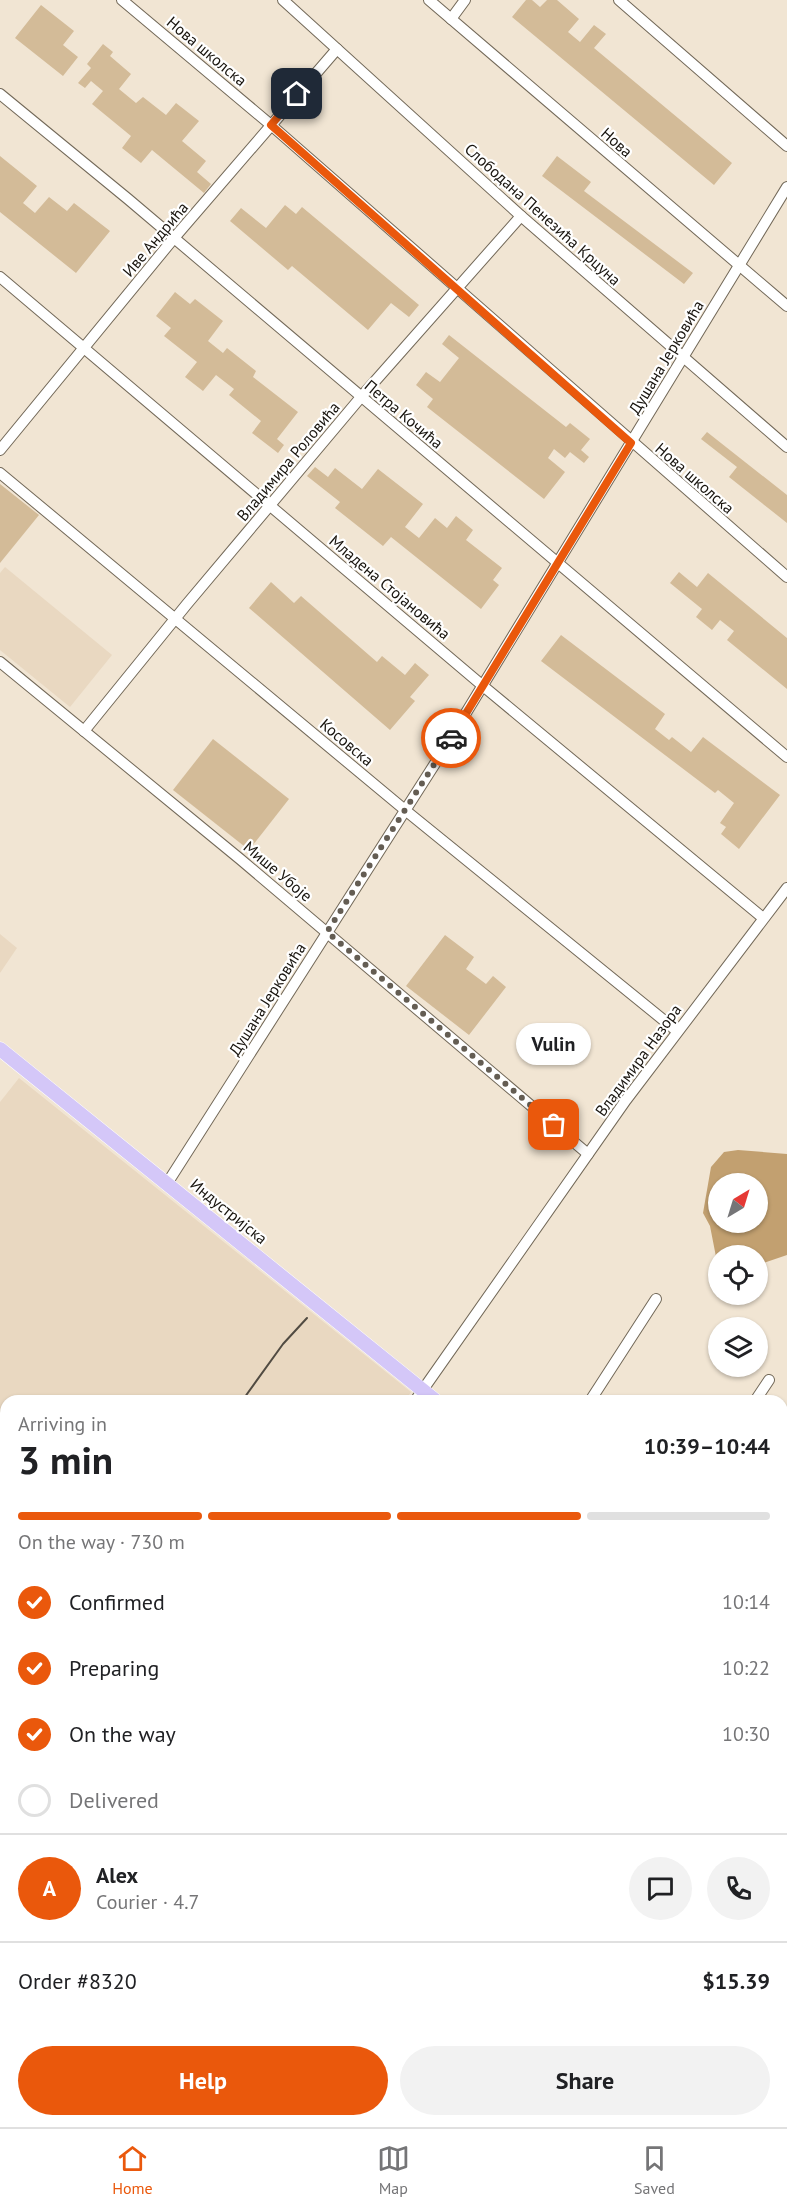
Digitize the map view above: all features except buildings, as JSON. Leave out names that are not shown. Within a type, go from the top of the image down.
[{"type":"main road","name":"Индустријска","points":[[0,1049],[168,1182],[418,1395]]},
{"type":"street","name":"Нова школска","points":[[122,0],[271,125],[631,443],[787,577]]},
{"type":"street","name":"Слободана Пенезића Крцуна","points":[[283,0],[521,216],[787,447]]},
{"type":"street","name":"Нова","points":[[429,0],[787,306]]},
{"type":"street","points":[[451,18],[465,0]]},
{"type":"street","points":[[619,0],[787,146]]},
{"type":"street","name":"Иве Андрића","points":[[0,450],[174,238],[337,49]]},
{"type":"street","name":"Петра Кочића","points":[[0,94],[174,238],[787,757]]},
{"type":"street","name":"Душана Јерковића","points":[[168,1182],[483,686],[787,187]]},
{"type":"street","name":"Владимира Роловића","points":[[84,731],[175,618],[361,397],[459,290],[521,216]]},
{"type":"street","name":"Младена Стојановића","points":[[0,277],[483,686],[763,918]]},
{"type":"street","name":"Косовска","points":[[0,473],[405,810],[677,1031]]},
{"type":"street","name":"Мише Убоје","points":[[0,662],[327,932],[588,1154]]},
{"type":"street","name":"Владимира Назора","points":[[420,1395],[677,1031],[787,888]]},
{"type":"street","points":[[594,1395],[657,1299]]},
{"type":"street","points":[[759,1395],[769,1380]]},
{"type":"shaded area","points":[[526,0],[532,0],[540,7],[547,0],[557,0],[579,19],[568,32],[580,42],[594,25],[606,34],[594,48],[732,163],[714,185],[512,17]]},
{"type":"shaded area","points":[[41,5],[74,31],[63,45],[78,57],[63,76],[15,38]]},
{"type":"shaded area","points":[[103,44],[113,52],[110,56],[131,74],[119,89],[136,103],[143,97],[166,115],[176,103],[199,121],[182,141],[206,161],[197,172],[211,184],[204,193],[152,150],[141,163],[122,148],[131,136],[92,104],[103,91],[91,81],[85,88],[78,83],[91,68],[87,64]]},
{"type":"shaded area","points":[[0,156],[37,186],[23,203],[35,213],[49,197],[67,211],[74,203],[110,231],[76,273],[0,212]]},
{"type":"shaded area","points":[[557,156],[591,182],[584,191],[693,273],[684,284],[542,176]]},
{"type":"shaded area","points":[[285,205],[296,214],[302,207],[419,305],[409,317],[391,303],[368,330],[292,266],[288,270],[230,221],[241,208],[266,228]]},
{"type":"shaded area","points":[[175,292],[190,304],[195,299],[223,321],[208,341],[223,353],[227,348],[256,371],[253,377],[298,412],[277,439],[284,445],[278,453],[252,433],[261,421],[229,395],[234,389],[216,375],[203,391],[185,377],[197,362],[164,336],[171,328],[156,316]]},
{"type":"shaded area","points":[[449,335],[566,427],[570,423],[590,439],[581,450],[589,457],[584,463],[570,452],[565,458],[554,449],[548,458],[565,472],[544,499],[427,407],[433,399],[416,385],[426,372],[440,382],[459,358],[442,344]]},
{"type":"shaded area","points":[[707,432],[787,495],[787,523],[729,477],[737,467],[701,439]]},
{"type":"shaded area","points":[[315,467],[328,477],[335,468],[362,489],[378,469],[423,504],[405,527],[419,538],[435,518],[447,528],[456,516],[473,530],[466,540],[502,568],[493,580],[499,585],[481,609],[391,537],[383,546],[335,508],[340,502],[307,476]]},
{"type":"shaded area","points":[[0,484],[39,515],[0,563]]},
{"type":"shaded area","points":[[5,567],[112,655],[70,707],[0,650],[0,573]]},
{"type":"shaded area","points":[[679,572],[697,587],[708,573],[787,638],[787,689],[727,640],[734,631],[720,620],[712,630],[696,617],[702,609],[670,583]]},
{"type":"shaded area","points":[[271,582],[294,603],[301,596],[377,662],[382,656],[405,675],[415,663],[429,675],[410,697],[415,701],[390,730],[249,608]]},
{"type":"shaded area","points":[[561,635],[665,714],[655,729],[669,740],[672,737],[691,752],[703,737],[780,795],[739,849],[721,834],[726,827],[720,823],[734,803],[718,790],[715,793],[541,661]]},
{"type":"shaded area","points":[[213,739],[289,799],[249,850],[173,790]]},
{"type":"shaded area","points":[[0,934],[17,948],[0,973]]},
{"type":"shaded area","points":[[445,935],[474,957],[466,969],[486,984],[493,976],[506,987],[469,1035],[406,986]]},
{"type":"shaded area","points":[[19,1078],[411,1392],[409,1395],[0,1395],[0,1102]]},
{"type":"shaded area","points":[[738,1150],[787,1154],[787,1255],[768,1262],[768,1245],[714,1245],[711,1233],[768,1233],[768,1173],[710,1173],[711,1167],[724,1152]]},
{"type":"shaded area","points":[[708,1184],[708,1222],[703,1213]]},
{"type":"waterway","points":[[317,2127],[326,2127]]},
{"type":"railway","points":[[246,1395],[283,1344],[307,1318]]},
{"type":"way so far","points":[[451,738],[327,932],[554,1125]]},
{"type":"place","name":"Vulin","points":[[554,1125]]},
{"type":"route","points":[[297,94],[271,125],[631,443],[451,738]]}]
